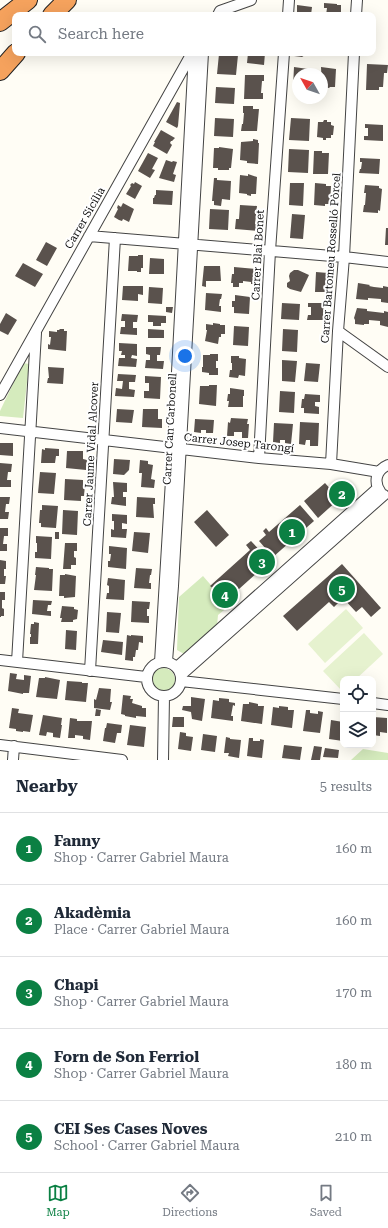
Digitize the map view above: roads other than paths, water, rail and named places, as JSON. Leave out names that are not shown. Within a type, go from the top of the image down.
[{"type":"highway","points":[[0,11],[13,0]]},
{"type":"highway","points":[[13,12],[28,0]]},
{"type":"highway","points":[[24,12],[38,0]]},
{"type":"highway","points":[[55,12],[67,0]]},
{"type":"highway","points":[[0,22],[12,13]]},
{"type":"highway","points":[[0,35],[12,23]]},
{"type":"highway","points":[[0,71],[13,56]]},
{"type":"street","points":[[220,12],[251,0]]},
{"type":"street","points":[[288,12],[289,0]]},
{"type":"street","points":[[356,12],[357,0]]},
{"type":"street","name":"Carrer Sicília","points":[[0,395],[88,236],[191,56]]},
{"type":"street","points":[[188,244],[193,56]]},
{"type":"street","name":"Carrer Can Carbonell","points":[[164,662],[173,586],[177,448],[188,244],[202,56]]},
{"type":"street","name":"Carrer Blai Bonet","points":[[259,458],[270,251],[284,56]]},
{"type":"street","name":"Carrer Bartomeu Rosselló Pòrcel","points":[[331,464],[338,331],[344,257],[354,56]]},
{"type":"street","points":[[88,236],[388,262]]},
{"type":"street","name":"Carrer Jaume Vidal Alcover","points":[[90,671],[115,238]]},
{"type":"street","points":[[17,662],[36,330]]},
{"type":"street","points":[[338,331],[388,367]]},
{"type":"street","name":"Carrer Josep Tarongí","points":[[0,428],[259,458],[331,464],[379,472]]},
{"type":"street","points":[[180,674],[383,493],[376,482],[379,472],[382,468],[388,465]]},
{"type":"street","points":[[0,660],[146,677]]},
{"type":"street","points":[[164,662],[173,663],[180,674],[180,686],[174,693],[164,696],[153,693],[147,683],[146,677],[151,667],[164,662]]},
{"type":"street","points":[[180,674],[340,699]]},
{"type":"street","points":[[163,760],[164,696]]},
{"type":"street","points":[[376,703],[388,705]]},
{"type":"street","points":[[0,745],[86,758],[122,760]]},
{"type":"street","points":[[13,760],[14,746]]},
{"type":"place","name":"Akadèmia","points":[[342,494]]},
{"type":"place","name":"Fanny","points":[[292,532]]},
{"type":"place","name":"Chapi","points":[[262,562]]},
{"type":"place","name":"CEI Ses Cases Noves","points":[[342,589]]},
{"type":"place","name":"Forn de Son Ferriol","points":[[225,595]]}]
